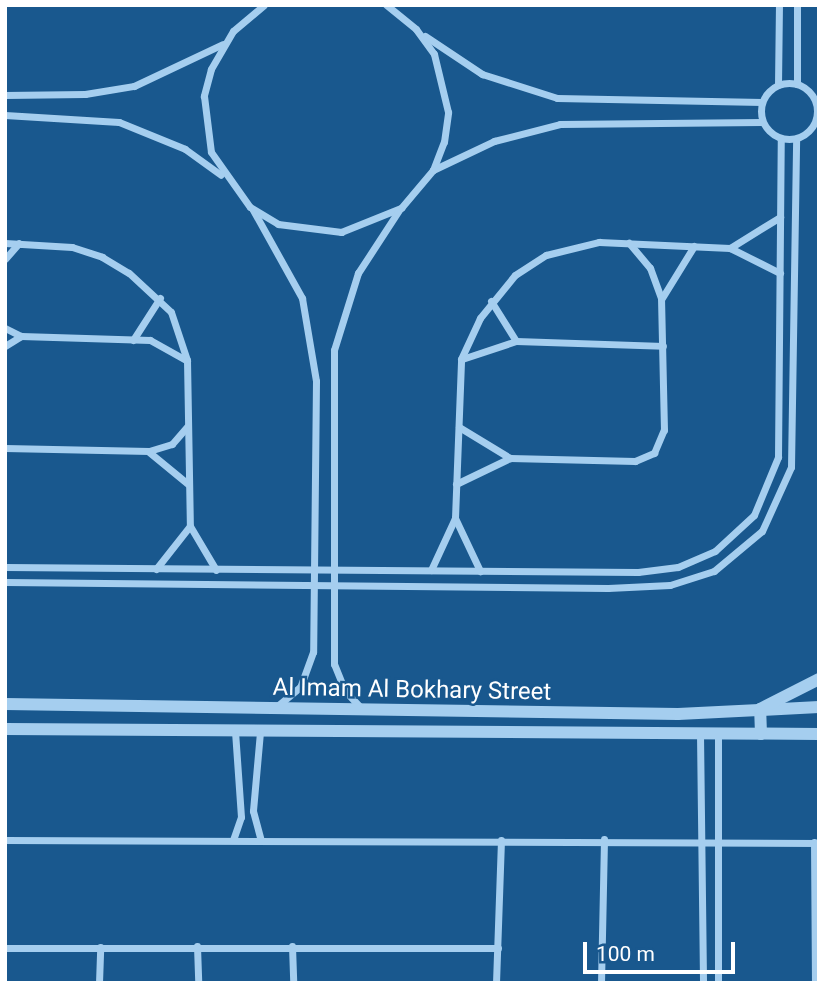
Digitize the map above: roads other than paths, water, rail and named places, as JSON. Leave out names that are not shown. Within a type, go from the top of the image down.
[{"type":"street","points":[[5,95],[85,94],[134,86],[224,43],[264,5]]},
{"type":"street","points":[[386,5],[394,8],[416,29],[482,74],[557,98],[762,102]]},
{"type":"street","points":[[762,122],[762,102],[778,85],[779,5]]},
{"type":"street","points":[[797,5],[797,84]]},
{"type":"street","points":[[416,29],[434,54],[448,112],[433,170]]},
{"type":"street","points":[[223,177],[204,124],[204,96],[224,43]]},
{"type":"street","points":[[365,711],[345,691],[334,664],[334,350],[358,273],[401,208],[433,170],[494,141],[560,124],[762,122],[781,139],[796,139],[817,123],[817,102],[797,84],[778,85]]},
{"type":"street","points":[[5,115],[119,121],[185,149],[223,177],[250,207],[290,268],[309,324],[316,381],[314,586],[309,670],[300,687],[270,710]]},
{"type":"street","points":[[5,567],[661,570],[694,562],[737,532],[764,499],[778,457],[781,139]]},
{"type":"street","points":[[5,582],[314,586],[670,585],[714,570],[747,547],[779,505],[791,467],[796,139]]},
{"type":"street","points":[[250,207],[278,224],[331,232],[373,224],[401,208]]},
{"type":"street","points":[[730,248],[780,217]]},
{"type":"street","points":[[5,243],[87,251],[129,272],[159,298],[180,327],[187,360],[190,526],[216,570]]},
{"type":"street","points":[[5,259],[19,243]]},
{"type":"street","points":[[431,570],[455,518],[461,359],[491,301],[546,256],[581,244],[629,243],[730,248],[780,273]]},
{"type":"street","points":[[456,484],[510,458],[635,461],[654,453],[664,430],[661,298],[650,268],[629,243]]},
{"type":"street","points":[[661,298],[694,246]]},
{"type":"street","points":[[133,340],[159,298]]},
{"type":"street","points":[[491,301],[516,341]]},
{"type":"street","points":[[5,328],[21,337],[133,340],[163,344],[187,360]]},
{"type":"street","points":[[5,346],[21,337]]},
{"type":"street","points":[[461,359],[516,341],[663,346]]},
{"type":"street","points":[[5,448],[149,451],[172,444],[188,426]]},
{"type":"street","points":[[458,427],[510,458]]},
{"type":"street","points":[[149,451],[189,485]]},
{"type":"street","points":[[455,518],[480,571]]},
{"type":"street","points":[[155,569],[190,526]]},
{"type":"street","points":[[761,734],[760,709],[819,679]]},
{"type":"street","name":"Al Imam Al Bokhary Street","points":[[5,704],[678,715],[819,707]]},
{"type":"street","name":"Al Imam Al Bokhary Street","points":[[5,729],[819,734]]},
{"type":"street","points":[[233,840],[241,817],[235,732]]},
{"type":"street","points":[[260,732],[253,811],[261,840]]},
{"type":"street","points":[[700,734],[703,983]]},
{"type":"street","points":[[718,734],[718,983]]},
{"type":"street","points":[[496,983],[501,839]]},
{"type":"street","points":[[601,983],[604,839]]},
{"type":"street","points":[[5,840],[718,839],[816,843],[815,983]]},
{"type":"street","points":[[197,946],[198,983]]},
{"type":"street","points":[[292,946],[293,983]]},
{"type":"street","points":[[99,983],[100,947]]},
{"type":"street","points":[[5,948],[498,948]]}]
